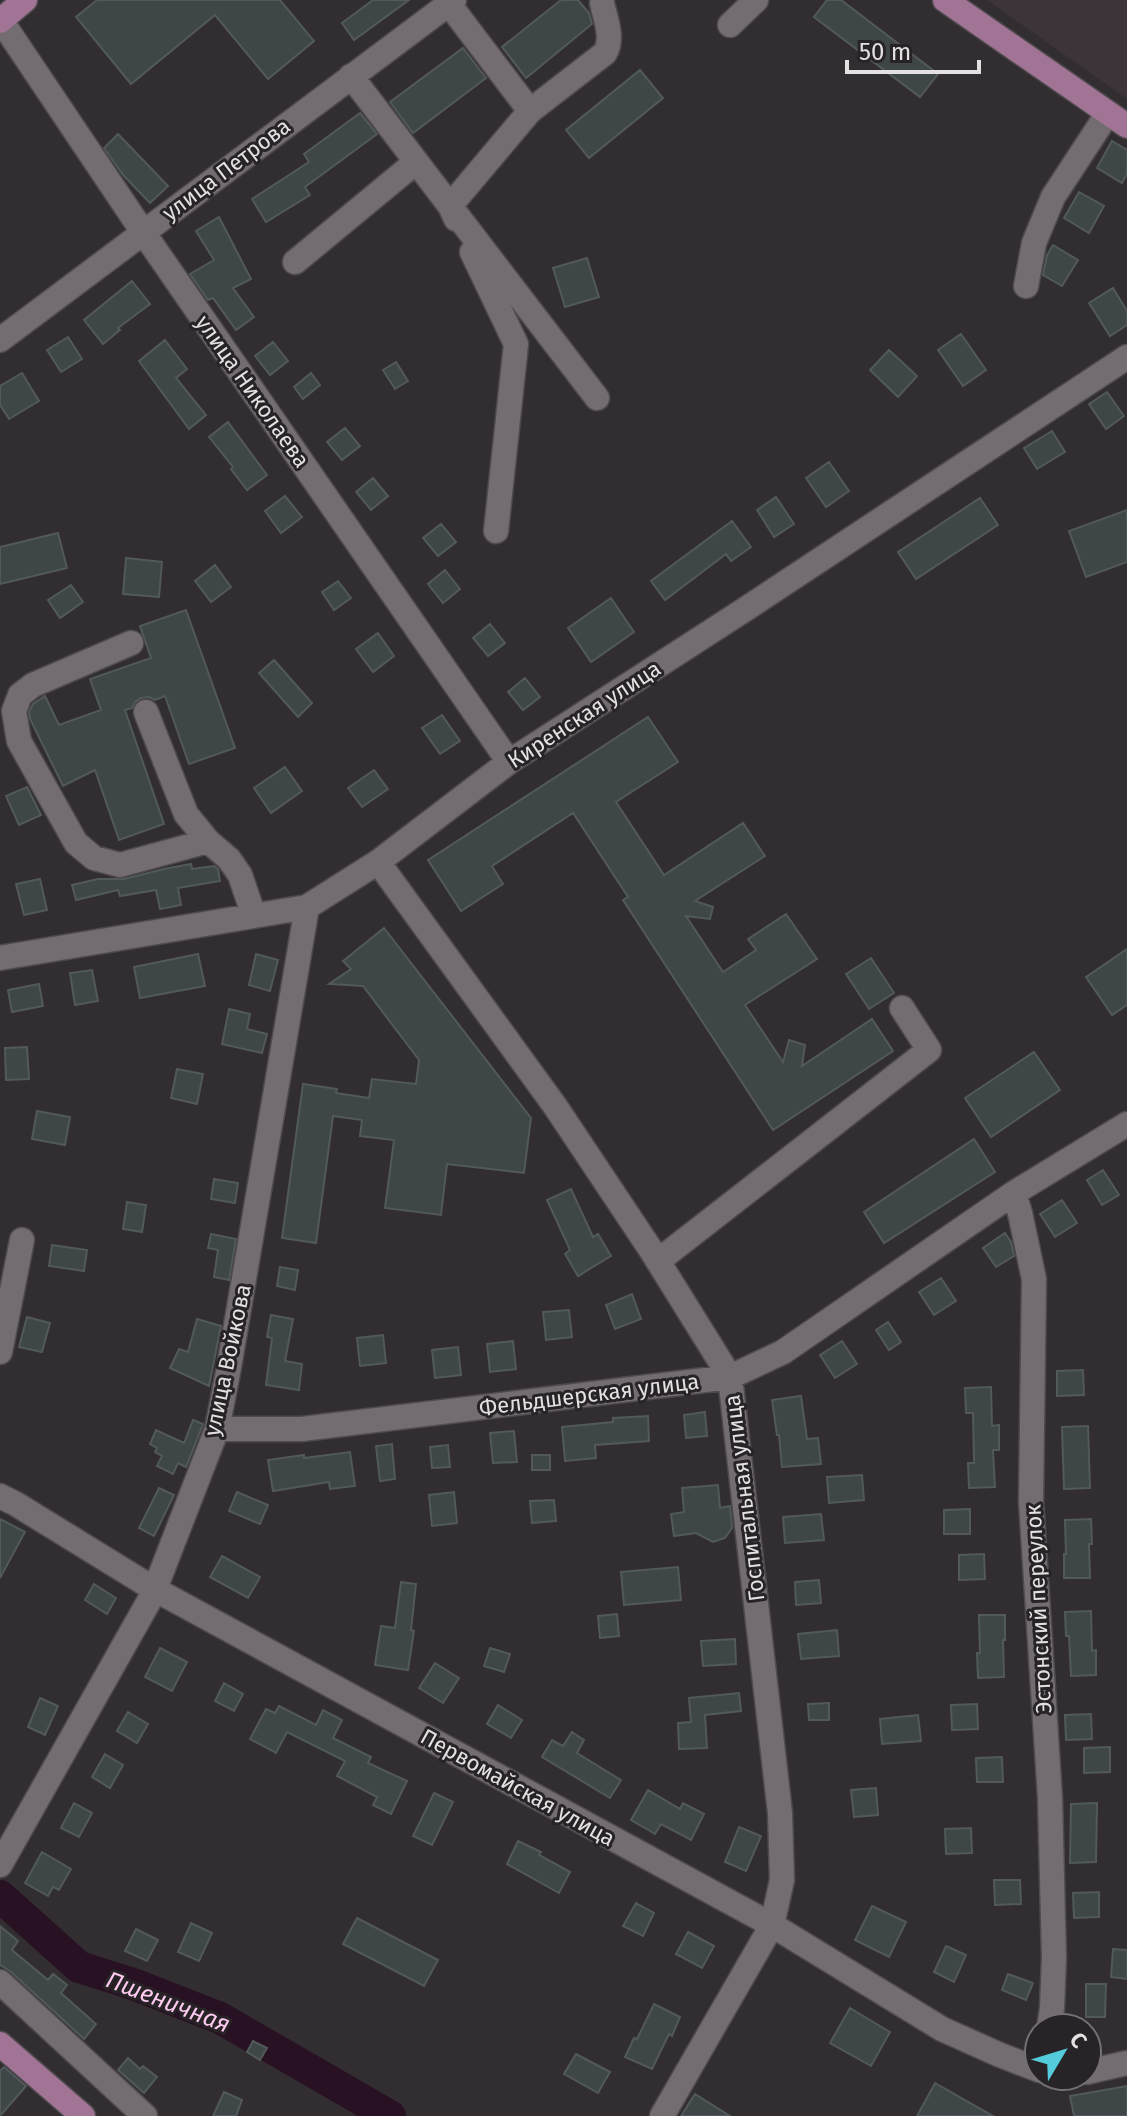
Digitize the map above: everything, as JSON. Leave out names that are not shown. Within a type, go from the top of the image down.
[{"type":"main road","points":[[0,20],[25,0]]},
{"type":"main road","points":[[945,0],[1118,120]]},
{"type":"main road","points":[[0,2044],[83,2116]]},
{"type":"street","points":[[730,25],[756,0]]},
{"type":"street","points":[[450,206],[530,111],[605,53],[609,46],[609,31],[600,1]]},
{"type":"street","points":[[451,2],[530,111]]},
{"type":"street","name":"улица Петрова","points":[[0,340],[451,2]]},
{"type":"street","name":"улица Николаева","points":[[0,20],[509,762]]},
{"type":"street","points":[[351,76],[597,398]]},
{"type":"street","points":[[1026,286],[1034,243],[1053,197],[1118,120]]},
{"type":"street","points":[[295,262],[416,162]]},
{"type":"street","points":[[450,206],[516,344],[496,531]]},
{"type":"street","name":"Киренская улица","points":[[0,958],[307,907],[378,862],[509,762],[1127,357]]},
{"type":"street","points":[[131,643],[33,685],[20,695],[14,711],[19,741],[76,843],[94,858],[120,865],[208,841]]},
{"type":"street","points":[[146,712],[186,814],[240,875],[254,916]]},
{"type":"street","name":"Госпитальная улица","points":[[378,862],[555,1106],[658,1261],[730,1377],[780,1813],[782,1880],[772,1925],[662,2116]]},
{"type":"street","name":"улица Войкова","points":[[0,1865],[154,1589],[217,1429],[307,907]]},
{"type":"street","points":[[658,1261],[929,1050],[902,1008]]},
{"type":"street","name":"Фельдшерская улица","points":[[217,1429],[302,1429],[730,1377],[783,1352],[1014,1193],[1127,1124]]},
{"type":"street","name":"Эстонский переулок","points":[[1014,1193],[1034,1279],[1031,1501],[1050,1798],[1054,1958],[1051,2012]]},
{"type":"street","points":[[0,1352],[22,1240]]},
{"type":"street","name":"Первомайская улица","points":[[0,1496],[154,1589],[772,1925],[942,2029],[1023,2064]]},
{"type":"street","points":[[0,1982],[145,2116]]},
{"type":"street","points":[[1103,2068],[1127,2063]]},
{"type":"shaded area","points":[[987,0],[1127,0],[1127,99]]},
{"type":"building","points":[[97,0],[280,0],[314,41],[268,79],[215,15],[131,84],[76,17]]},
{"type":"building","points":[[373,0],[409,0],[354,40],[342,23]]},
{"type":"building","points":[[561,0],[578,0],[589,13],[592,24],[526,78],[502,47]]},
{"type":"building","points":[[827,0],[841,0],[938,74],[920,97],[814,17]]},
{"type":"building","points":[[463,48],[486,78],[413,133],[390,102]]},
{"type":"building","points":[[640,70],[663,98],[589,158],[566,130]]},
{"type":"building","points":[[360,113],[377,134],[305,187],[310,195],[266,222],[252,199],[309,162],[304,154]]},
{"type":"building","points":[[118,134],[168,186],[150,203],[124,176],[104,148]]},
{"type":"building","points":[[1112,141],[1127,150],[1127,174],[1122,183],[1097,168]]},
{"type":"building","points":[[1079,192],[1104,206],[1089,233],[1064,218]]},
{"type":"building","points":[[219,217],[251,279],[233,288],[254,317],[236,330],[213,298],[208,300],[190,274],[214,260],[196,231]]},
{"type":"building","points":[[1053,245],[1078,260],[1062,286],[1043,275],[1047,255]]},
{"type":"building","points":[[587,258],[599,297],[565,307],[553,268]]},
{"type":"building","points":[[132,281],[150,304],[118,328],[120,330],[103,344],[84,320]]},
{"type":"building","points":[[1113,288],[1127,311],[1127,325],[1110,336],[1089,303]]},
{"type":"building","points":[[961,334],[986,370],[963,386],[938,350]]},
{"type":"building","points":[[68,337],[82,359],[61,372],[47,350]]},
{"type":"building","points":[[165,340],[187,369],[176,378],[206,415],[189,429],[139,361]]},
{"type":"building","points":[[273,342],[288,361],[270,375],[255,356]]},
{"type":"building","points":[[889,350],[917,376],[898,397],[870,370]]},
{"type":"building","points":[[396,362],[408,381],[395,389],[383,370]]},
{"type":"building","points":[[22,373],[39,401],[9,419],[0,405],[0,386]]},
{"type":"building","points":[[311,373],[320,385],[303,399],[294,387]]},
{"type":"building","points":[[1107,392],[1124,416],[1106,429],[1089,404]]},
{"type":"building","points":[[228,422],[267,475],[247,490],[209,437]]},
{"type":"building","points":[[345,428],[360,446],[342,460],[327,442]]},
{"type":"building","points":[[1052,431],[1065,452],[1037,469],[1024,448]]},
{"type":"building","points":[[829,462],[849,491],[826,507],[806,478]]},
{"type":"building","points":[[373,478],[388,496],[371,510],[356,492]]},
{"type":"building","points":[[285,496],[302,517],[281,533],[265,511]]},
{"type":"building","points":[[776,497],[794,524],[774,537],[757,510]]},
{"type":"building","points":[[980,498],[998,525],[916,579],[898,552]]},
{"type":"building","points":[[1127,510],[1127,562],[1086,577],[1069,531]]},
{"type":"building","points":[[732,521],[751,547],[731,561],[726,554],[665,600],[651,581]]},
{"type":"building","points":[[441,524],[456,542],[438,556],[423,538]]},
{"type":"building","points":[[58,533],[67,568],[0,584],[0,547]]},
{"type":"building","points":[[126,558],[162,562],[159,597],[123,594]]},
{"type":"building","points":[[215,565],[231,587],[211,602],[195,581]]},
{"type":"building","points":[[445,570],[460,589],[443,603],[428,584]]},
{"type":"building","points":[[338,581],[351,598],[334,610],[322,592]]},
{"type":"building","points":[[71,585],[83,602],[60,618],[48,600]]},
{"type":"building","points":[[611,598],[634,632],[591,662],[568,628]]},
{"type":"building","points":[[186,610],[235,748],[189,764],[165,696],[155,700],[141,698],[135,702],[132,708],[125,710],[164,824],[119,840],[95,770],[63,786],[29,712],[33,704],[45,696],[59,725],[101,710],[90,679],[151,658],[140,626]]},
{"type":"building","points":[[490,624],[505,643],[488,656],[473,638]]},
{"type":"building","points":[[378,633],[394,656],[373,672],[356,649]]},
{"type":"building","points":[[274,660],[312,703],[298,717],[259,673]]},
{"type":"building","points":[[525,678],[540,697],[523,710],[508,692]]},
{"type":"building","points":[[442,715],[460,741],[440,754],[422,728]]},
{"type":"building","points":[[648,717],[678,762],[616,802],[664,875],[743,823],[765,856],[695,901],[713,907],[710,919],[686,916],[723,972],[756,950],[748,939],[786,914],[817,959],[745,1005],[783,1062],[789,1040],[805,1045],[802,1066],[872,1019],[893,1051],[773,1130],[623,900],[628,897],[573,813],[492,866],[503,884],[461,911],[428,860]]},
{"type":"building","points":[[285,767],[302,791],[271,813],[254,788]]},
{"type":"building","points":[[374,770],[388,789],[362,807],[348,788]]},
{"type":"building","points":[[27,787],[41,815],[19,825],[6,796]]},
{"type":"building","points":[[191,864],[192,869],[214,866],[218,869],[220,881],[178,888],[181,905],[160,909],[156,890],[120,896],[118,890],[76,900],[72,885],[98,879],[124,879]]},
{"type":"building","points":[[40,879],[47,910],[24,915],[16,884]]},
{"type":"building","points":[[384,928],[531,1118],[524,1173],[447,1164],[441,1215],[385,1208],[394,1140],[360,1136],[362,1120],[333,1116],[316,1243],[282,1238],[303,1084],[369,1098],[372,1079],[416,1084],[419,1060],[363,986],[329,984],[351,969],[343,961]]},
{"type":"building","points":[[1127,949],[1127,1005],[1112,1015],[1086,977]]},
{"type":"building","points":[[198,954],[205,986],[140,998],[134,967]]},
{"type":"building","points":[[256,954],[278,960],[270,991],[249,985]]},
{"type":"building","points":[[871,958],[894,993],[869,1009],[846,974]]},
{"type":"building","points":[[92,970],[98,1001],[75,1005],[70,973]]},
{"type":"building","points":[[39,984],[43,1006],[12,1012],[8,990]]},
{"type":"building","points":[[229,1009],[250,1014],[247,1029],[267,1034],[262,1053],[222,1044]]},
{"type":"building","points":[[27,1047],[29,1079],[6,1080],[5,1048]]},
{"type":"building","points":[[1034,1052],[1060,1090],[991,1137],[965,1098]]},
{"type":"building","points":[[177,1069],[203,1074],[197,1104],[171,1098]]},
{"type":"building","points":[[37,1111],[70,1117],[65,1145],[32,1139]]},
{"type":"building","points":[[974,1139],[995,1172],[884,1243],[864,1212]]},
{"type":"building","points":[[1103,1170],[1119,1195],[1102,1205],[1087,1180]]},
{"type":"building","points":[[214,1179],[238,1183],[235,1203],[211,1199]]},
{"type":"building","points":[[571,1189],[593,1237],[598,1234],[611,1256],[578,1276],[565,1254],[570,1250],[547,1200]]},
{"type":"building","points":[[1062,1200],[1077,1223],[1055,1237],[1040,1214]]},
{"type":"building","points":[[127,1202],[146,1205],[142,1232],[123,1229]]},
{"type":"building","points":[[1005,1233],[1014,1256],[996,1267],[983,1248]]},
{"type":"building","points":[[211,1234],[236,1239],[229,1280],[214,1277],[218,1250],[208,1248]]},
{"type":"building","points":[[52,1245],[87,1250],[84,1271],[49,1266]]},
{"type":"building","points":[[280,1267],[298,1270],[295,1290],[277,1286]]},
{"type":"building","points":[[941,1278],[956,1301],[934,1315],[919,1292]]},
{"type":"building","points":[[632,1294],[641,1319],[615,1329],[606,1305]]},
{"type":"building","points":[[569,1310],[572,1337],[546,1340],[543,1312]]},
{"type":"building","points":[[271,1315],[293,1319],[285,1361],[302,1364],[299,1390],[266,1385],[272,1338],[267,1337]]},
{"type":"building","points":[[27,1317],[50,1323],[42,1352],[19,1347]]},
{"type":"building","points":[[197,1319],[221,1326],[209,1386],[170,1368],[179,1349],[188,1352]]},
{"type":"building","points":[[888,1322],[901,1342],[889,1350],[876,1330]]},
{"type":"building","points":[[383,1335],[386,1363],[360,1366],[357,1338]]},
{"type":"building","points":[[513,1341],[516,1369],[490,1372],[487,1344]]},
{"type":"building","points":[[842,1341],[857,1364],[835,1378],[820,1355]]},
{"type":"building","points":[[458,1347],[461,1375],[435,1378],[432,1350]]},
{"type":"building","points":[[1083,1370],[1084,1395],[1057,1396],[1057,1371]]},
{"type":"building","points":[[991,1387],[992,1426],[999,1425],[999,1450],[993,1450],[995,1487],[969,1488],[968,1463],[974,1463],[973,1413],[966,1413],[965,1388]]},
{"type":"building","points":[[801,1396],[807,1439],[818,1438],[821,1464],[782,1467],[772,1400]]},
{"type":"building","points":[[705,1412],[707,1436],[686,1438],[684,1415]]},
{"type":"building","points":[[648,1416],[649,1441],[595,1445],[596,1458],[565,1461],[562,1427],[613,1422],[613,1418]]},
{"type":"building","points":[[193,1420],[203,1424],[186,1467],[178,1463],[173,1474],[157,1466],[162,1456],[150,1444],[156,1430],[184,1443]]},
{"type":"building","points":[[1088,1426],[1090,1488],[1064,1489],[1062,1427]]},
{"type":"building","points":[[514,1431],[517,1462],[493,1463],[490,1433]]},
{"type":"building","points":[[392,1444],[395,1479],[380,1481],[376,1446]]},
{"type":"building","points":[[448,1445],[450,1467],[432,1468],[430,1447]]},
{"type":"building","points":[[350,1452],[355,1486],[330,1489],[329,1482],[273,1491],[268,1460]]},
{"type":"building","points":[[532,1455],[550,1455],[550,1470],[532,1470]]},
{"type":"building","points":[[862,1475],[864,1500],[829,1503],[827,1477]]},
{"type":"building","points":[[718,1485],[720,1508],[730,1506],[732,1528],[725,1538],[713,1542],[696,1533],[674,1536],[671,1514],[684,1512],[682,1488]]},
{"type":"building","points":[[159,1488],[174,1495],[154,1536],[139,1528]]},
{"type":"building","points":[[237,1492],[268,1505],[260,1524],[229,1511]]},
{"type":"building","points":[[454,1492],[457,1523],[432,1526],[429,1495]]},
{"type":"building","points":[[554,1500],[556,1521],[532,1523],[530,1501]]},
{"type":"building","points":[[970,1509],[970,1534],[944,1534],[944,1510]]},
{"type":"building","points":[[821,1514],[824,1540],[785,1543],[783,1517]]},
{"type":"building","points":[[0,1519],[25,1532],[0,1578]]},
{"type":"building","points":[[1091,1519],[1090,1578],[1064,1578],[1065,1520]]},
{"type":"building","points":[[984,1554],[985,1579],[959,1580],[959,1555]]},
{"type":"building","points":[[222,1556],[260,1577],[248,1598],[210,1577]]},
{"type":"building","points":[[678,1567],[681,1600],[624,1605],[621,1572]]},
{"type":"building","points":[[819,1580],[821,1603],[796,1605],[795,1582]]},
{"type":"building","points":[[401,1582],[416,1584],[408,1670],[375,1665],[381,1626],[395,1628]]},
{"type":"building","points":[[94,1584],[116,1598],[107,1614],[85,1600]]},
{"type":"building","points":[[1091,1611],[1096,1675],[1071,1676],[1065,1612]]},
{"type":"building","points":[[617,1614],[619,1636],[600,1638],[598,1616]]},
{"type":"building","points":[[979,1615],[1005,1615],[1004,1677],[978,1678]]},
{"type":"building","points":[[837,1630],[839,1656],[801,1659],[798,1634]]},
{"type":"building","points":[[735,1639],[736,1664],[703,1666],[701,1641]]},
{"type":"building","points":[[160,1648],[187,1662],[172,1691],[145,1677]]},
{"type":"building","points":[[490,1648],[510,1654],[504,1672],[484,1666]]},
{"type":"building","points":[[435,1663],[459,1678],[443,1703],[419,1688]]},
{"type":"building","points":[[224,1683],[243,1694],[234,1711],[215,1701]]},
{"type":"building","points":[[739,1693],[741,1711],[705,1715],[707,1748],[679,1749],[678,1723],[691,1722],[689,1698]]},
{"type":"building","points":[[40,1698],[58,1706],[45,1735],[28,1727]]},
{"type":"building","points":[[829,1703],[829,1720],[809,1720],[808,1704]]},
{"type":"building","points":[[977,1704],[978,1729],[952,1730],[951,1705]]},
{"type":"building","points":[[498,1705],[522,1720],[511,1738],[487,1724]]},
{"type":"building","points":[[279,1706],[316,1725],[323,1710],[342,1720],[333,1738],[371,1757],[368,1763],[407,1781],[391,1814],[373,1805],[377,1797],[337,1776],[345,1761],[287,1732],[276,1753],[250,1739],[266,1709],[275,1713]]},
{"type":"building","points":[[128,1712],[148,1724],[137,1743],[117,1731]]},
{"type":"building","points":[[1091,1714],[1092,1739],[1066,1740],[1065,1715]]},
{"type":"building","points":[[918,1715],[921,1741],[882,1744],[880,1719]]},
{"type":"building","points":[[572,1732],[584,1740],[577,1753],[621,1780],[610,1798],[542,1757],[552,1740],[563,1746]]},
{"type":"building","points":[[1110,1747],[1110,1772],[1084,1773],[1084,1748]]},
{"type":"building","points":[[105,1754],[123,1765],[110,1788],[92,1777]]},
{"type":"building","points":[[1002,1757],[1003,1782],[977,1782],[976,1758]]},
{"type":"building","points":[[876,1788],[878,1815],[854,1817],[851,1790]]},
{"type":"building","points":[[648,1790],[680,1809],[683,1803],[704,1814],[691,1840],[661,1824],[655,1834],[631,1820]]},
{"type":"building","points":[[434,1793],[453,1802],[432,1845],[413,1836]]},
{"type":"building","points":[[74,1803],[92,1813],[79,1837],[61,1828]]},
{"type":"building","points":[[1097,1803],[1096,1862],[1070,1863],[1071,1804]]},
{"type":"building","points":[[739,1827],[761,1836],[746,1871],[725,1862]]},
{"type":"building","points":[[971,1828],[972,1853],[946,1854],[945,1829]]},
{"type":"building","points":[[518,1841],[570,1872],[559,1893],[507,1864]]},
{"type":"building","points":[[42,1852],[71,1869],[59,1890],[53,1887],[48,1896],[25,1883]]},
{"type":"building","points":[[994,1880],[1020,1880],[1021,1904],[995,1905]]},
{"type":"building","points":[[1099,1892],[1099,1917],[1074,1918],[1073,1893]]},
{"type":"building","points":[[636,1903],[654,1913],[643,1936],[623,1926]]},
{"type":"building","points":[[872,1906],[906,1922],[889,1957],[855,1940]]},
{"type":"building","points":[[357,1918],[438,1960],[424,1986],[343,1944]]},
{"type":"building","points":[[191,1923],[212,1933],[199,1961],[178,1952]]},
{"type":"building","points":[[0,1926],[18,1941],[12,1950],[48,1980],[53,1974],[67,1985],[61,1993],[96,2024],[84,2039],[0,1965]]},
{"type":"building","points":[[136,1929],[158,1940],[147,1961],[125,1951]]},
{"type":"building","points":[[688,1932],[714,1946],[702,1968],[676,1954]]},
{"type":"building","points":[[946,1946],[966,1955],[954,1982],[934,1972]]},
{"type":"building","points":[[1113,1949],[1127,1950],[1127,1979],[1111,1977]]},
{"type":"building","points":[[1008,1974],[1033,1983],[1026,2000],[1002,1990]]},
{"type":"building","points":[[1086,1984],[1106,1984],[1105,2017],[1103,2012],[1086,2012]]},
{"type":"building","points":[[654,2004],[680,2017],[652,2069],[625,2057]]},
{"type":"building","points":[[850,2008],[890,2032],[871,2066],[830,2043]]},
{"type":"building","points":[[253,2041],[267,2048],[260,2060],[247,2052]]},
{"type":"building","points":[[576,2054],[610,2072],[598,2093],[564,2074]]},
{"type":"building","points":[[128,2058],[140,2069],[143,2066],[157,2077],[144,2093],[118,2070]]},
{"type":"building","points":[[4,2067],[26,2086],[0,2116],[0,2071]]},
{"type":"building","points":[[935,2083],[993,2116],[917,2116]]},
{"type":"building","points":[[1127,2086],[1127,2116],[1074,2116],[1070,2096]]},
{"type":"building","points":[[224,2092],[242,2100],[236,2116],[213,2116]]},
{"type":"building","points":[[695,2094],[730,2116],[681,2116]]},
{"type":"waterway","name":"Пшеничная","points":[[0,1896],[79,1967],[220,2018],[390,2116]]}]
